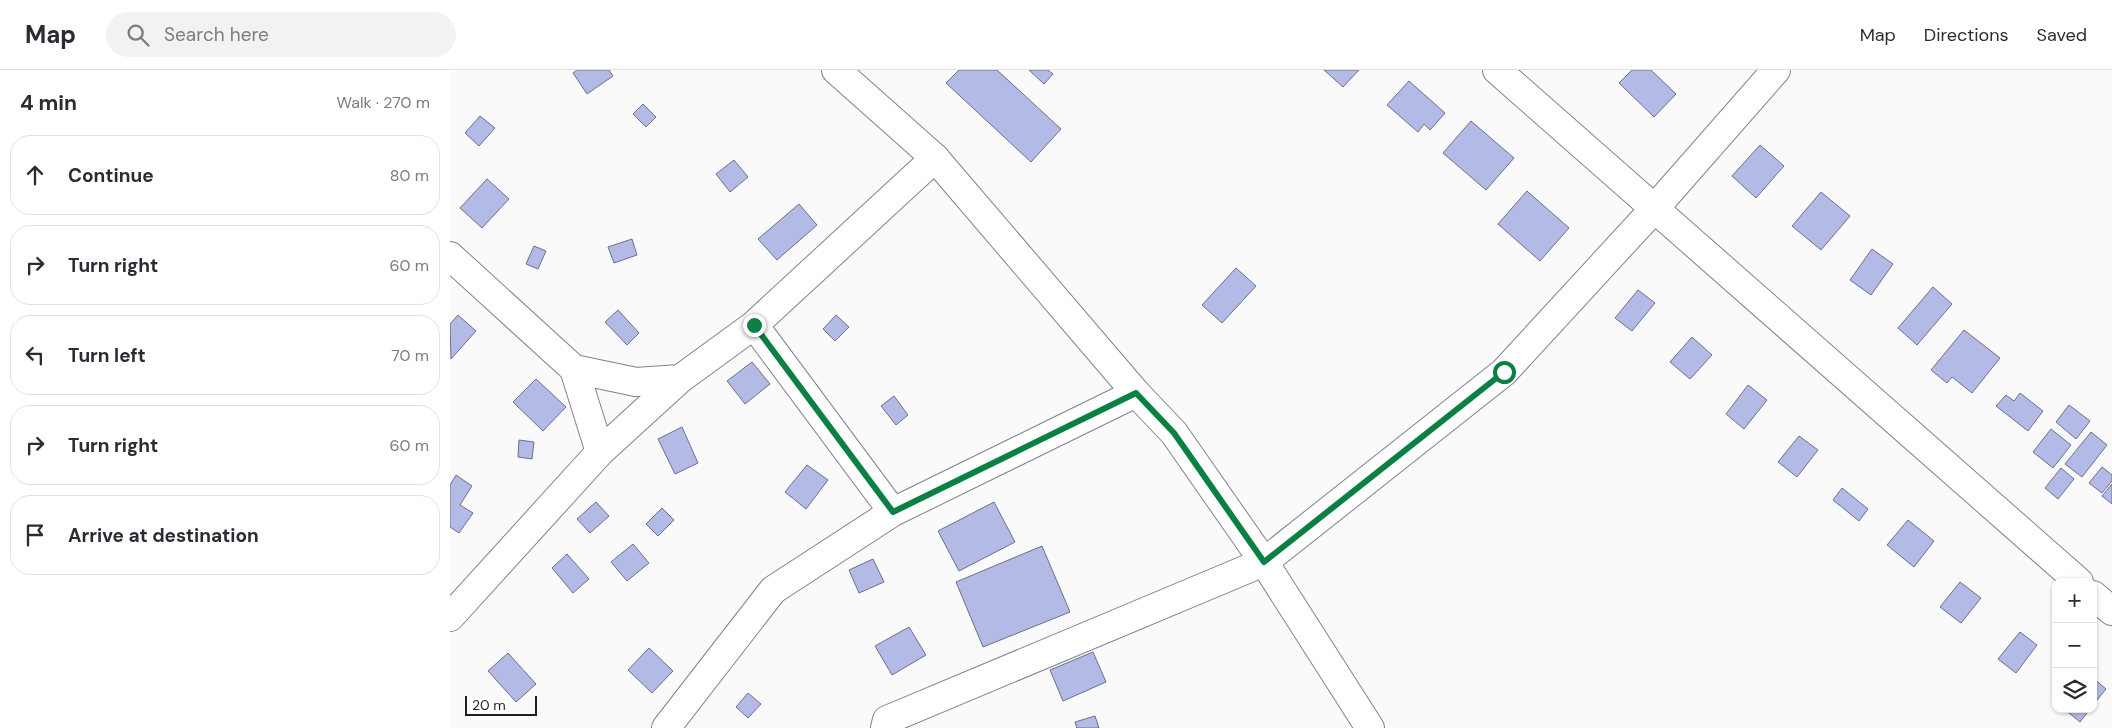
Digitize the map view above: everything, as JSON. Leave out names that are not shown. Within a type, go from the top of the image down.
[{"type":"street","points":[[836,70],[936,158],[1136,393],[1174,433],[1264,562],[1370,728]]},
{"type":"street","points":[[1497,70],[2074,578]]},
{"type":"street","points":[[885,728],[887,720],[1264,562],[1504,372],[1654,209],[1776,70]]},
{"type":"street","points":[[450,617],[600,452],[680,379],[754,325],[936,158]]},
{"type":"street","points":[[450,256],[574,369],[600,452]]},
{"type":"street","points":[[754,325],[893,512]]},
{"type":"street","points":[[574,369],[636,382],[680,379]]},
{"type":"street","points":[[666,728],[773,590],[893,512],[1136,393]]},
{"type":"street","points":[[2097,598],[2112,611]]},
{"type":"building","points":[[577,70],[609,70],[613,76],[587,94],[573,73]]},
{"type":"building","points":[[959,70],[997,70],[1061,129],[1031,162],[946,83]]},
{"type":"building","points":[[1029,70],[1048,70],[1053,74],[1044,84]]},
{"type":"building","points":[[1324,70],[1359,70],[1343,87]]},
{"type":"building","points":[[1632,70],[1651,70],[1676,94],[1654,117],[1619,83]]},
{"type":"building","points":[[1409,81],[1445,113],[1430,130],[1424,124],[1418,132],[1387,105]]},
{"type":"building","points":[[643,104],[656,117],[646,127],[633,114]]},
{"type":"building","points":[[480,116],[495,128],[479,146],[465,133]]},
{"type":"building","points":[[1471,121],[1514,158],[1486,190],[1443,153]]},
{"type":"building","points":[[1760,145],[1784,166],[1756,198],[1732,176]]},
{"type":"building","points":[[734,160],[748,177],[730,192],[716,174]]},
{"type":"building","points":[[487,179],[509,199],[482,228],[460,208]]},
{"type":"building","points":[[1527,191],[1569,228],[1540,261],[1498,224]]},
{"type":"building","points":[[1821,192],[1850,216],[1821,250],[1792,226]]},
{"type":"building","points":[[799,204],[817,225],[777,260],[758,239]]},
{"type":"building","points":[[632,239],[637,255],[614,263],[608,247]]},
{"type":"building","points":[[534,246],[546,251],[538,269],[526,264]]},
{"type":"building","points":[[1872,249],[1893,264],[1871,295],[1850,280]]},
{"type":"building","points":[[1236,268],[1256,286],[1222,323],[1202,305]]},
{"type":"building","points":[[1933,287],[1952,304],[1917,345],[1898,328]]},
{"type":"building","points":[[1638,290],[1655,303],[1632,331],[1615,318]]},
{"type":"building","points":[[618,310],[639,333],[627,345],[605,322]]},
{"type":"building","points":[[458,315],[476,331],[451,359],[450,324]]},
{"type":"building","points":[[836,315],[849,327],[835,341],[823,329]]},
{"type":"building","points":[[1964,330],[2000,358],[1972,393],[1952,377],[1947,383],[1931,370]]},
{"type":"building","points":[[1692,337],[1712,355],[1690,379],[1670,362]]},
{"type":"building","points":[[752,362],[770,384],[745,404],[727,381]]},
{"type":"building","points":[[536,379],[566,407],[543,431],[513,402]]},
{"type":"building","points":[[1748,385],[1767,400],[1744,429],[1726,414]]},
{"type":"building","points":[[2020,393],[2043,411],[2028,431],[1996,406],[2006,395],[2014,401]]},
{"type":"building","points":[[894,396],[908,415],[896,425],[881,406]]},
{"type":"building","points":[[2069,405],[2090,421],[2076,439],[2056,422]]},
{"type":"building","points":[[682,427],[698,463],[675,474],[658,439]]},
{"type":"building","points":[[2051,429],[2071,445],[2053,468],[2033,452]]},
{"type":"building","points":[[2091,432],[2107,445],[2082,477],[2065,464]]},
{"type":"building","points":[[1799,436],[1818,450],[1797,477],[1778,462]]},
{"type":"building","points":[[519,440],[534,442],[532,459],[518,457]]},
{"type":"building","points":[[807,465],[828,480],[806,509],[785,492]]},
{"type":"building","points":[[2102,467],[2112,475],[2112,481],[2102,493],[2089,483]]},
{"type":"building","points":[[2061,468],[2074,479],[2058,499],[2045,488]]},
{"type":"building","points":[[456,475],[472,486],[460,505],[473,513],[459,533],[450,527],[450,485]]},
{"type":"building","points":[[2112,484],[2112,504],[2102,496]]},
{"type":"building","points":[[1842,488],[1868,509],[1859,521],[1833,500]]},
{"type":"building","points":[[596,502],[609,516],[590,533],[577,519]]},
{"type":"building","points":[[994,502],[1015,542],[959,571],[938,531]]},
{"type":"building","points":[[662,508],[674,520],[658,536],[646,524]]},
{"type":"building","points":[[1908,520],[1934,541],[1914,567],[1887,545]]},
{"type":"building","points":[[633,544],[649,563],[627,581],[611,562]]},
{"type":"building","points":[[1042,546],[1070,612],[983,647],[956,582]]},
{"type":"building","points":[[567,554],[589,579],[573,593],[552,568]]},
{"type":"building","points":[[873,559],[884,582],[859,593],[849,570]]},
{"type":"building","points":[[1960,582],[1981,598],[1961,623],[1940,607]]},
{"type":"building","points":[[909,627],[926,655],[892,675],[875,646]]},
{"type":"building","points":[[2020,632],[2037,645],[2016,673],[1998,659]]},
{"type":"building","points":[[649,648],[673,671],[652,693],[628,670]]},
{"type":"building","points":[[1093,652],[1106,682],[1063,701],[1050,670]]},
{"type":"building","points":[[508,653],[536,684],[516,702],[488,671]]},
{"type":"building","points":[[2097,681],[2106,689],[2097,700]]},
{"type":"building","points":[[748,693],[761,704],[748,718],[736,707]]},
{"type":"building","points":[[2069,713],[2087,713],[2080,722]]},
{"type":"building","points":[[1095,716],[1099,728],[1077,728],[1075,722]]},
{"type":"route","points":[[754,325],[893,512],[1136,393],[1174,433],[1264,562],[1504,372]]}]
